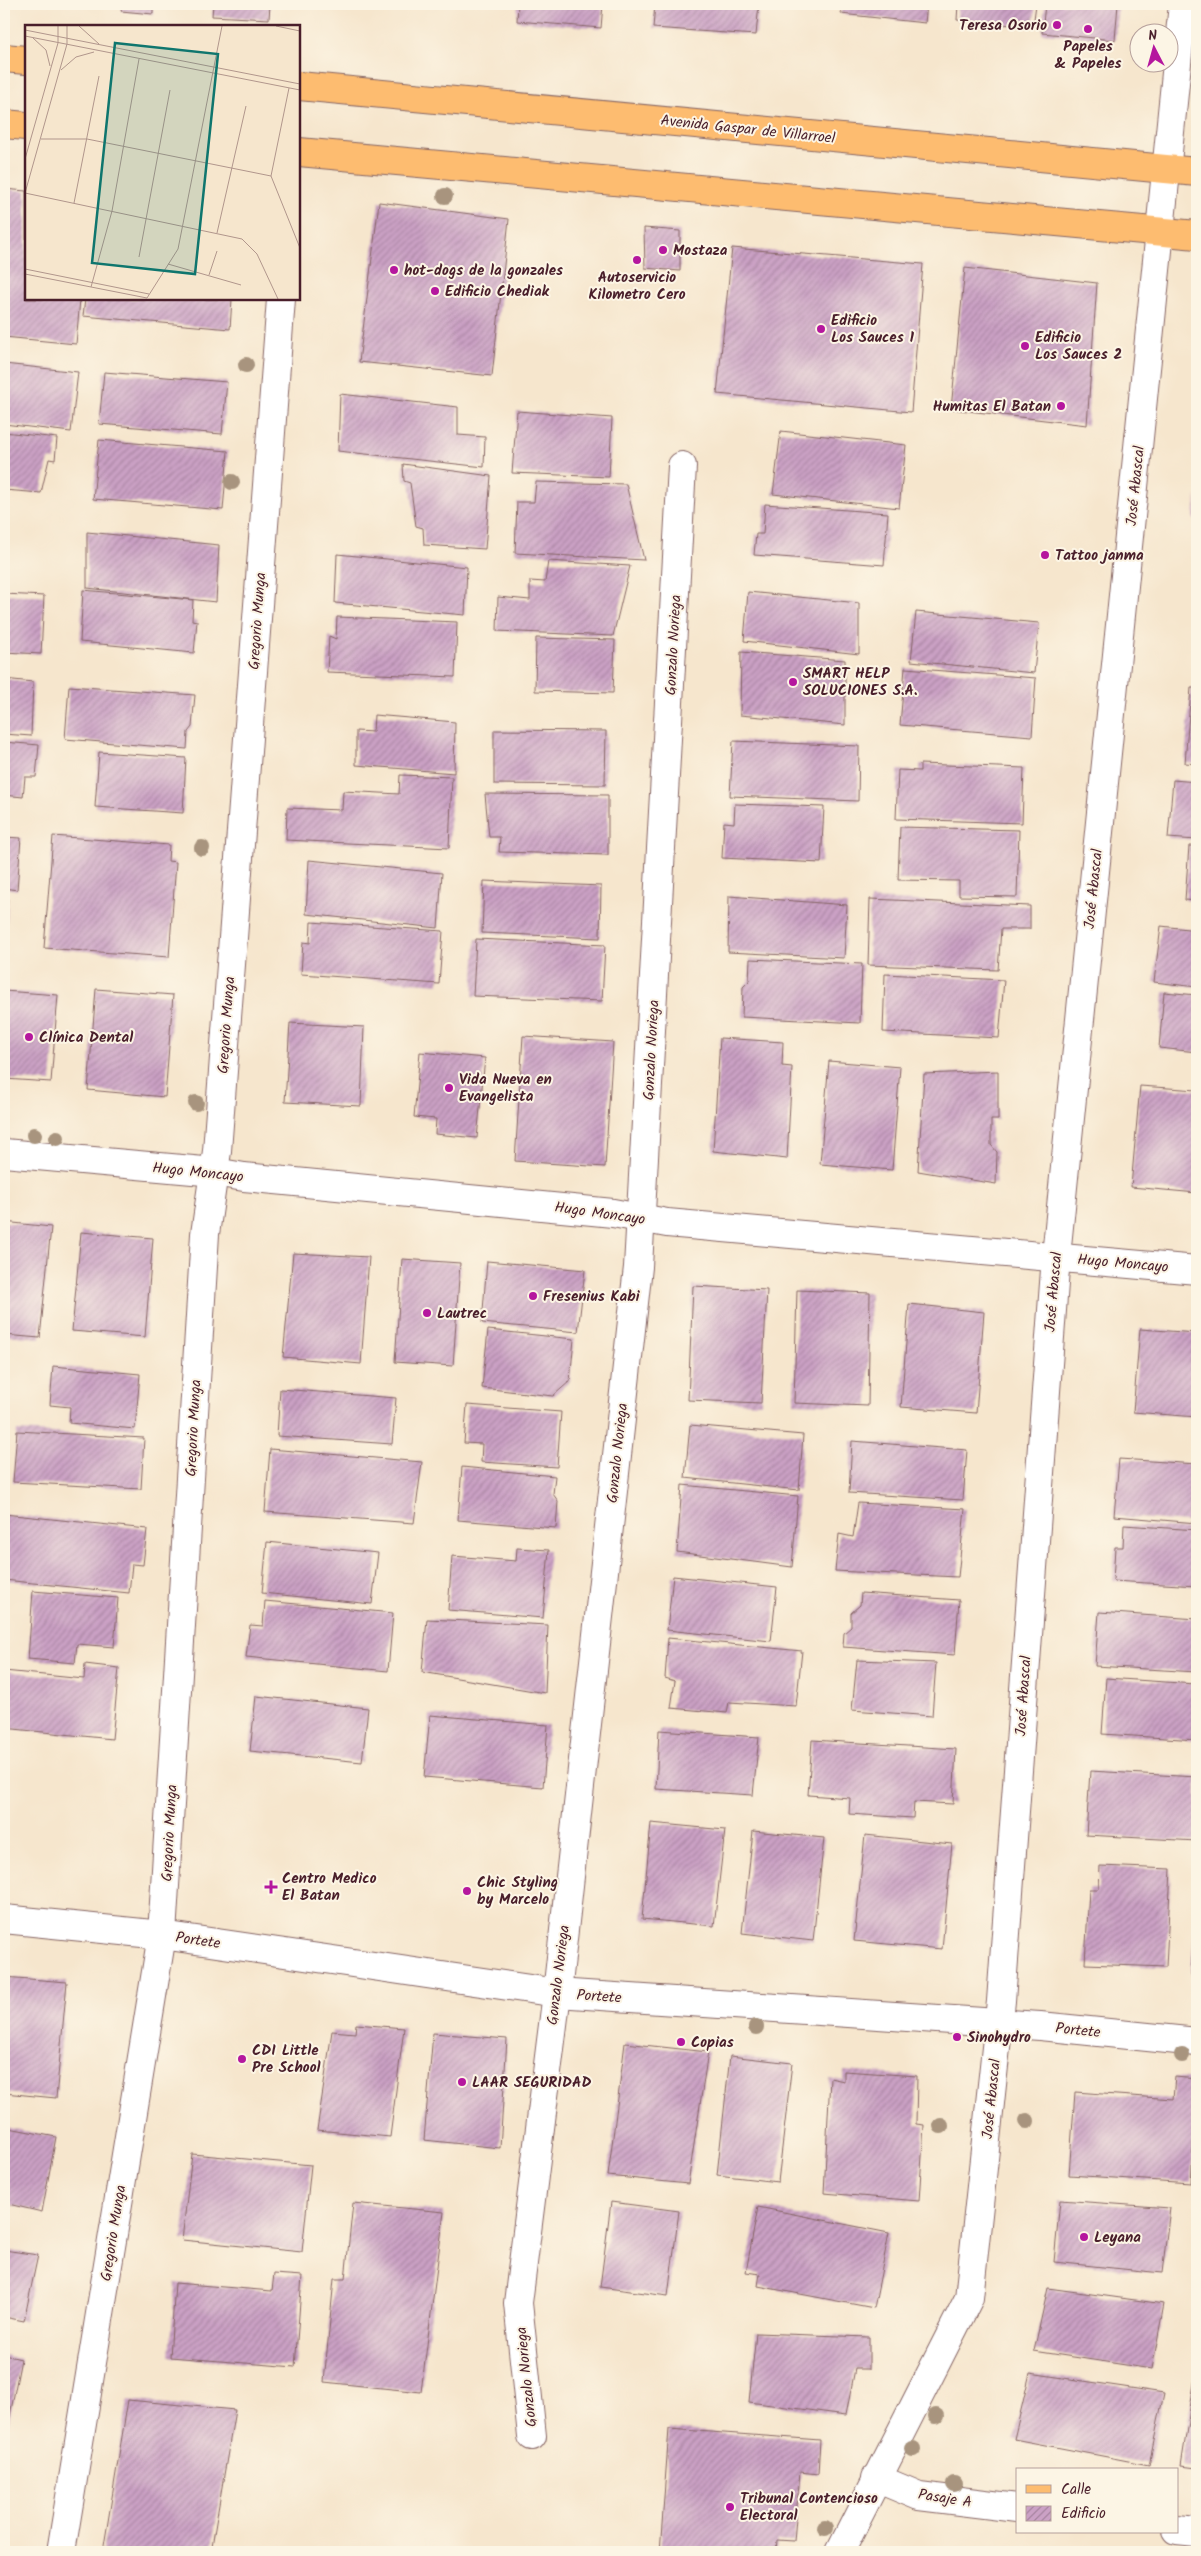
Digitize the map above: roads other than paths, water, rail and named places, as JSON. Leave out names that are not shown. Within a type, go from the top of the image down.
[{"type":"main road","points":[[4,58],[25,60]]},
{"type":"main road","name":"Avenida Gaspar de Villarroel","points":[[300,86],[1197,172]]},
{"type":"main road","points":[[4,124],[25,126]]},
{"type":"main road","points":[[300,152],[1197,235]]},
{"type":"street","name":"José Abascal","points":[[840,2552],[969,2298],[998,2023],[1056,1256],[1183,4]]},
{"type":"street","name":"Gregorio Munga","points":[[61,2552],[162,1935],[205,1234],[215,1172],[280,300]]},
{"type":"street","name":"Gonzalo Noriega","points":[[532,2436],[518,2303],[557,1993],[642,1219],[682,466]]},
{"type":"street","name":"Hugo Moncayo","points":[[4,1153],[215,1172],[244,1177],[613,1213],[642,1219],[1197,1270]]},
{"type":"street","name":"Portete","points":[[4,1919],[162,1935],[557,1993],[998,2023],[1197,2042]]},
{"type":"street","name":"Pasaje A","points":[[876,2478],[919,2496],[1016,2508]]},
{"type":"street","points":[[1178,2530],[1197,2532]]},
{"type":"place","name":"Teresa Osorio","points":[[1057,25]]},
{"type":"place","name":"Papeles & Papeles","points":[[1088,29]]},
{"type":"place","name":"Mostaza","points":[[663,250]]},
{"type":"place","name":"Autoservicio Kilometro Cero","points":[[637,260]]},
{"type":"place","name":"hot-dogs de la gonzales","points":[[394,270]]},
{"type":"place","name":"Edificio Chediak","points":[[435,291]]},
{"type":"place","name":"Edificio Los Sauces 1","points":[[821,329]]},
{"type":"place","name":"Edificio Los Sauces 2","points":[[1025,346]]},
{"type":"place","name":"Humitas El Batan","points":[[1061,406]]},
{"type":"place","name":"Tattoo janma","points":[[1045,555]]},
{"type":"place","name":"SMART HELP SOLUCIONES S.A.","points":[[793,682]]},
{"type":"place","name":"Clínica Dental","points":[[29,1037]]},
{"type":"place","name":"Vida Nueva en Evangelista","points":[[449,1088]]},
{"type":"place","name":"Fresenius Kabi","points":[[533,1296]]},
{"type":"place","name":"Lautrec","points":[[427,1313]]},
{"type":"place","name":"Centro Medico El Batan","points":[[271,1887]]},
{"type":"place","name":"Chic Styling by Marcelo","points":[[467,1891]]},
{"type":"place","name":"Sinohydro","points":[[957,2037]]},
{"type":"place","name":"Copias","points":[[681,2042]]},
{"type":"place","name":"CDI Little Pre School","points":[[242,2059]]},
{"type":"place","name":"LAAR SEGURIDAD","points":[[462,2082]]},
{"type":"place","name":"Leyana","points":[[1084,2237]]},
{"type":"place","name":"Tribunal Contencioso Electoral","points":[[730,2507]]}]
